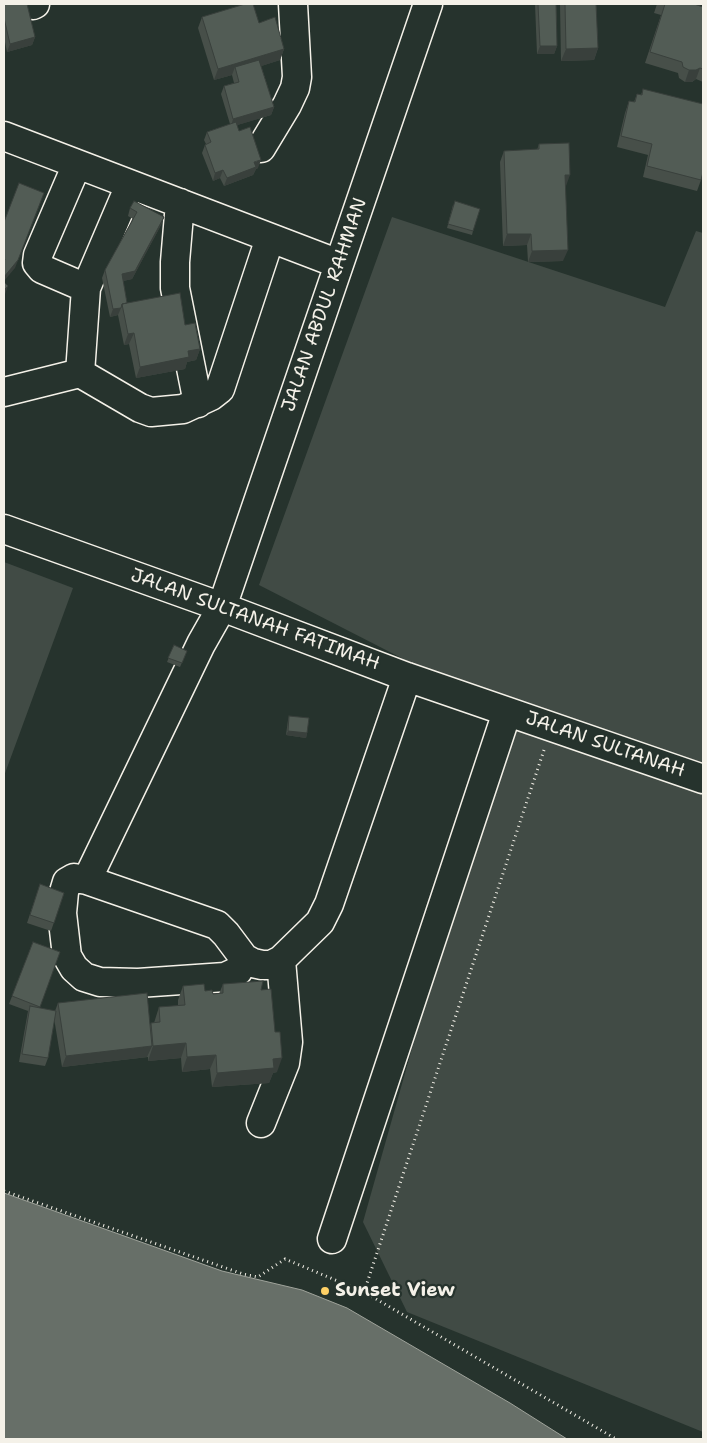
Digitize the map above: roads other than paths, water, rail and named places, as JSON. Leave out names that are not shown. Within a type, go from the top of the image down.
[{"type":"street","points":[[261,148],[287,105],[296,83],[293,4]]},
{"type":"street","name":"JALAN ABDUL RAHMAN","points":[[86,880],[201,644],[222,607],[428,4]]},
{"type":"street","points":[[4,136],[339,264]]},
{"type":"street","points":[[78,164],[38,255],[37,263],[42,269],[86,288]]},
{"type":"street","points":[[80,374],[86,288],[130,184]]},
{"type":"street","points":[[180,203],[175,262],[175,288],[198,403]]},
{"type":"street","points":[[4,392],[80,374],[140,408],[151,412],[183,408],[211,396],[220,389],[270,238]]},
{"type":"street","name":"JALAN SULTANAH FATIMAH","points":[[4,529],[507,712]]},
{"type":"street","points":[[244,958],[238,971],[226,976],[138,983],[100,982],[84,977],[74,968],[67,956],[62,913],[67,882],[74,878],[86,880],[217,925],[244,958],[262,965],[271,965],[281,960],[320,922],[330,904],[407,677]]},
{"type":"street","points":[[332,1239],[507,712]]},
{"type":"street","name":"JALAN SULTANAH","points":[[507,712],[703,779]]},
{"type":"street","points":[[261,1123],[285,1064],[288,1042],[281,960]]},
{"type":"place","name":"Sunset View","points":[[325,1291]]}]
